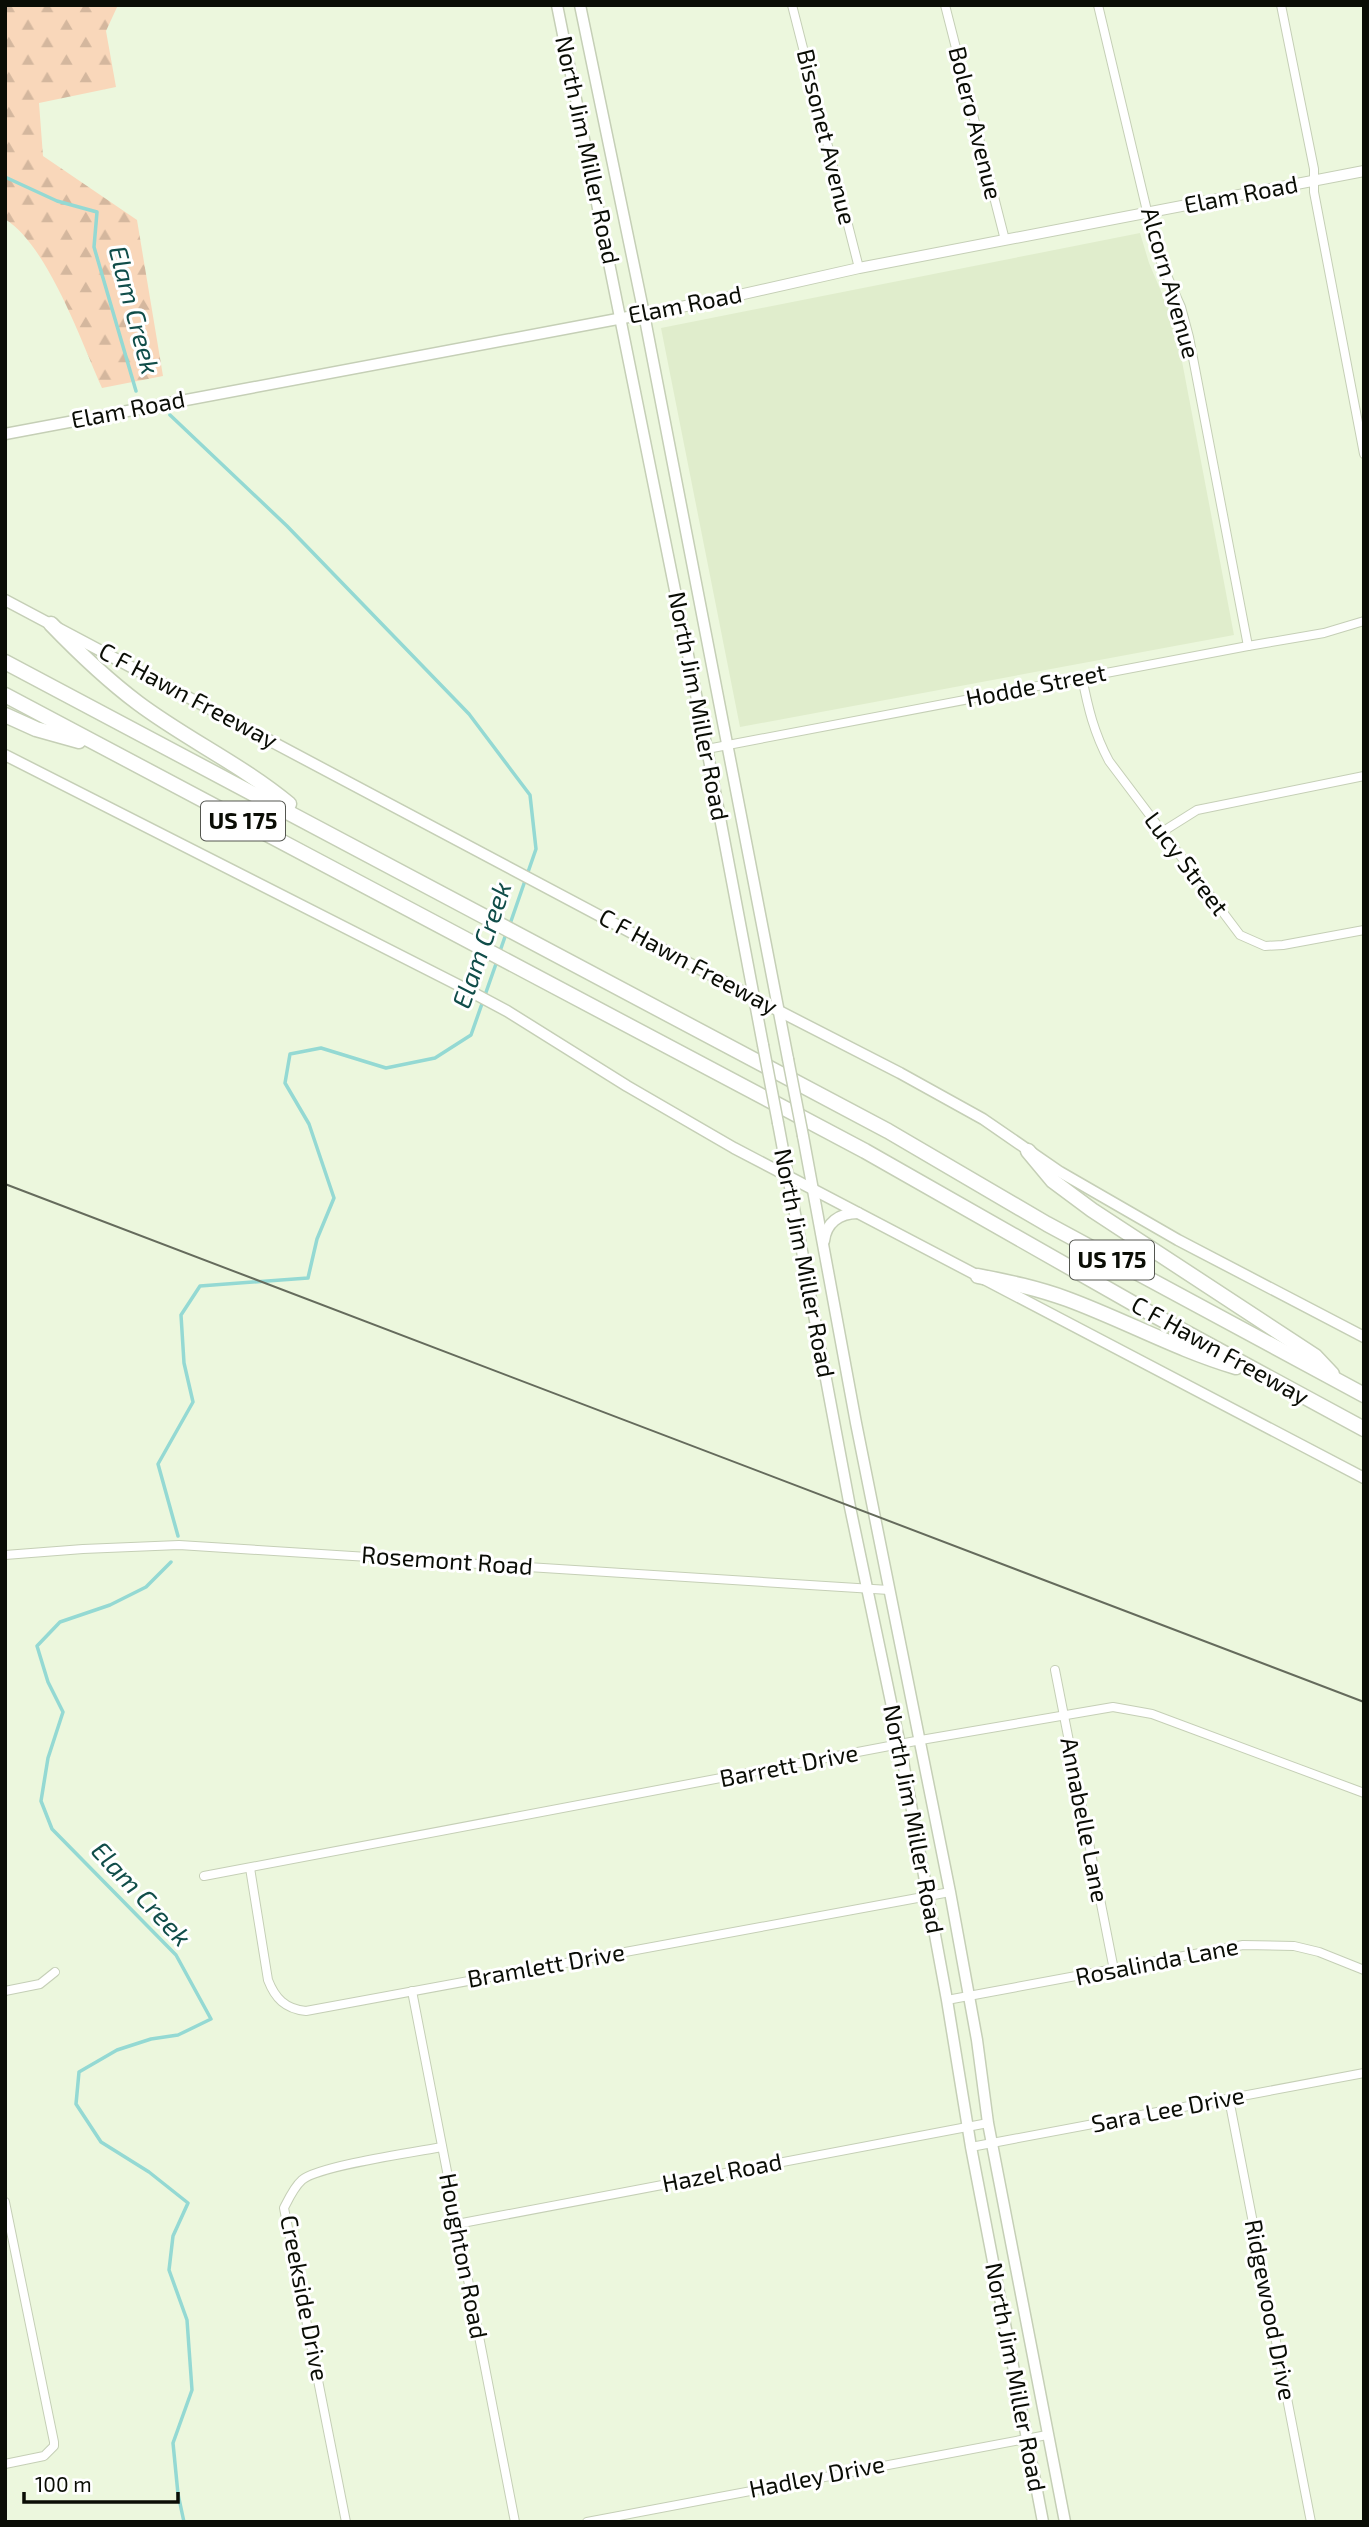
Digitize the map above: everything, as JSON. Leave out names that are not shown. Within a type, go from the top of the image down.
[{"type":"highway","points":[[51,624],[92,665],[138,704],[268,787],[313,824]]},
{"type":"highway","name":"C F Hawn Freeway","points":[[5,662],[888,1131],[1059,1230],[1364,1395]]},
{"type":"highway","name":"C F Hawn Freeway","points":[[5,695],[865,1151],[1126,1300],[1364,1429]]},
{"type":"highway","points":[[5,715],[36,729],[106,749]]},
{"type":"highway","points":[[1028,1151],[1053,1181],[1102,1217],[1315,1356],[1340,1382]]},
{"type":"highway","points":[[978,1276],[1027,1286],[1067,1299],[1198,1356],[1265,1376]]},
{"type":"main road","name":"North Jim Miller Road","points":[[557,5],[660,510],[848,1498],[900,1745],[971,2147],[1043,2522]]},
{"type":"main road","name":"North Jim Miller Road","points":[[580,5],[644,314],[762,920],[824,1258],[921,1740],[970,1997],[991,2143],[1065,2522]]},
{"type":"main road","name":"Elam Road","points":[[5,434],[644,314]]},
{"type":"main road","points":[[660,510],[681,506]]},
{"type":"main road","points":[[677,602],[699,598]]},
{"type":"main road","name":"C F Hawn Freeway","points":[[5,600],[754,996],[779,1012],[904,1075],[983,1119],[1060,1172],[1178,1240],[1364,1337]]},
{"type":"main road","name":"C F Hawn Freeway","points":[[5,755],[464,988],[507,1011],[694,1126],[1364,1478]]},
{"type":"main road","points":[[725,842],[746,839]]},
{"type":"main road","points":[[741,927],[762,920]]},
{"type":"main road","points":[[824,1258],[827,1228],[840,1216],[858,1213]]},
{"type":"street","name":"Bissonet Avenue","points":[[792,5],[859,268]]},
{"type":"street","name":"Bolero Avenue","points":[[945,5],[1005,240]]},
{"type":"street","name":"Alcorn Avenue","points":[[1098,5],[1157,253],[1181,307],[1189,337],[1248,646]]},
{"type":"street","points":[[1281,5],[1314,169],[1364,454]]},
{"type":"street","name":"Elam Road","points":[[644,314],[859,268],[1364,172]]},
{"type":"street","name":"Hodde Street","points":[[707,749],[1248,646],[1324,634],[1364,621]]},
{"type":"street","name":"Lucy Street","points":[[1082,677],[1096,737],[1109,761],[1240,935],[1265,946],[1364,930]]},
{"type":"street","points":[[1162,832],[1197,810],[1364,776]]},
{"type":"street","name":"Rosemont Road","points":[[5,1555],[179,1545],[889,1590]]},
{"type":"street","name":"Annabelle Lane","points":[[1055,1670],[1114,1970]]},
{"type":"street","name":"Barrett Drive","points":[[204,1876],[921,1740],[1113,1707],[1152,1714],[1364,1793]]},
{"type":"street","name":"Bramlett Drive","points":[[250,1868],[268,1980],[282,2003],[293,2010],[306,2011],[950,1892]]},
{"type":"street","name":"Rosalinda Lane","points":[[947,2000],[1243,1945],[1294,1945],[1364,1970]]},
{"type":"street","points":[[5,1991],[40,1984],[55,1972]]},
{"type":"street","name":"Houghton Road","points":[[412,1991],[515,2522]]},
{"type":"street","name":"Sara Lee Drive","points":[[971,2147],[1364,2073]]},
{"type":"street","name":"Ridgewood Drive","points":[[1229,2099],[1311,2522]]},
{"type":"street","name":"Hazel Road","points":[[457,2224],[988,2123]]},
{"type":"street","name":"Creekside Drive","points":[[346,2522],[284,2208],[291,2193],[303,2178],[324,2170],[442,2147]]},
{"type":"street","points":[[5,2202],[10,2246],[32,2324],[54,2446],[44,2456],[5,2464]]},
{"type":"street","name":"Hadley Drive","points":[[587,2522],[1046,2435]]},
{"type":"shaded area","points":[[1140,233],[1177,335],[1234,635],[740,727],[661,328]]},
{"type":"green space","points":[[5,5],[118,5],[106,31],[116,87],[39,103],[43,156],[137,220],[163,376],[102,388],[49,272],[21,232],[5,219]]},
{"type":"waterway","name":"Elam Creek","points":[[5,177],[57,201],[97,212],[94,247],[136,391]]},
{"type":"waterway","name":"Elam Creek","points":[[170,415],[287,526],[469,714],[530,795],[536,849],[510,924]]},
{"type":"waterway","name":"Elam Creek","points":[[499,954],[507,931]]},
{"type":"waterway","name":"Elam Creek","points":[[178,1536],[158,1464],[193,1402],[184,1363],[181,1315],[200,1286],[308,1278],[317,1239],[334,1198],[309,1124],[285,1083],[290,1054],[321,1048],[386,1068],[435,1058],[471,1035],[497,961]]},
{"type":"waterway","name":"Elam Creek","points":[[171,1562],[146,1587],[110,1605],[60,1622],[37,1646],[48,1682],[63,1712],[48,1758],[41,1801],[52,1829],[176,1955],[211,2019],[178,2035],[151,2039],[117,2050],[79,2072],[76,2104],[101,2142],[149,2172],[188,2203],[173,2236],[169,2270],[187,2320],[192,2390],[173,2443],[184,2522]]},
{"type":"tram line","points":[[5,1184],[1364,1702]]}]
